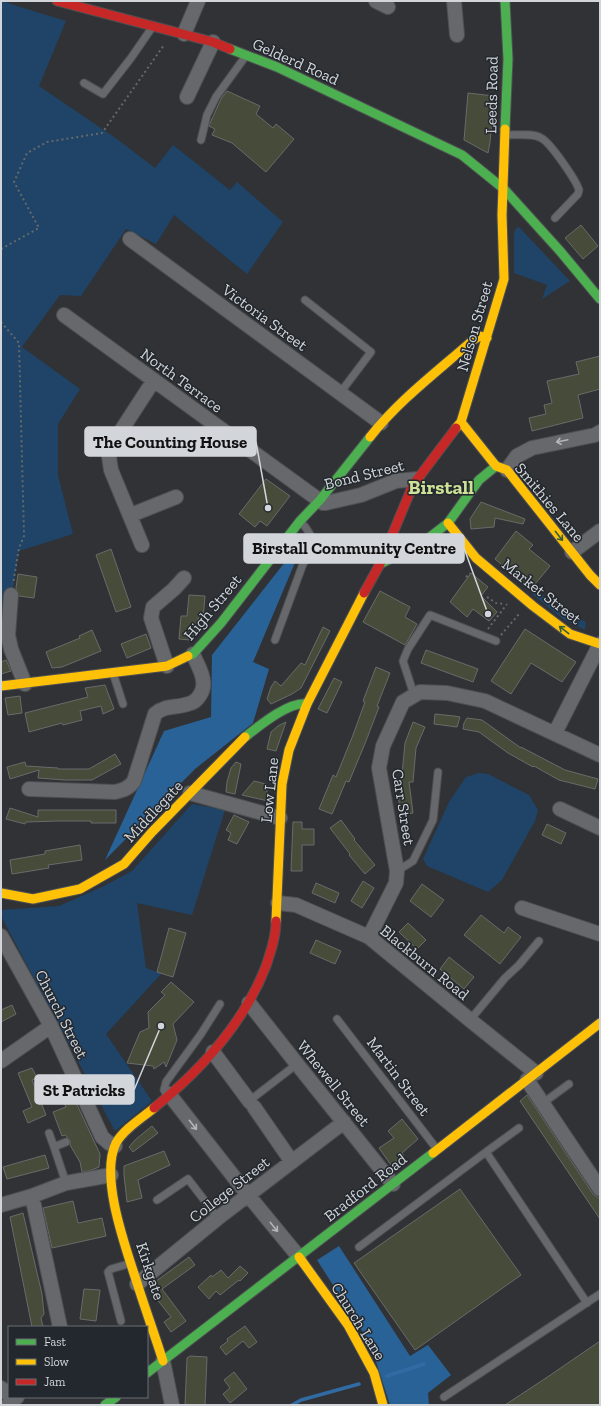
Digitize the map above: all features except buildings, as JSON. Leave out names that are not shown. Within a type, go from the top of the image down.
[{"type":"main road","name":"Gelderd Road","points":[[57,1],[213,42],[277,67],[462,155],[504,189],[560,251],[600,300]]},
{"type":"main road","name":"Leeds Road","points":[[504,189],[508,59],[505,1]]},
{"type":"main road","name":"Nelson Street","points":[[461,422],[504,279],[502,216],[504,189]]},
{"type":"main road","name":"High Street","points":[[1,686],[168,666],[193,654],[221,623],[300,521],[320,500],[381,423],[408,397],[473,340],[480,336],[487,338]]},
{"type":"main road","name":"Smithies Lane","points":[[461,422],[502,468],[600,585]]},
{"type":"main road","name":"Low Lane","points":[[115,1146],[126,1131],[167,1096],[213,1052],[233,1027],[249,1003],[260,981],[274,942],[276,930],[282,784],[289,750],[307,704],[380,564],[413,485],[461,422]]},
{"type":"main road","points":[[380,564],[426,540],[448,523],[480,480],[502,468]]},
{"type":"main road","name":"Market Street","points":[[448,523],[476,558],[528,602],[570,634],[600,644]]},
{"type":"main road","points":[[417,544],[438,544]]},
{"type":"main road","name":"Market Street","points":[[454,546],[471,552]]},
{"type":"main road","name":"Middlegate","points":[[1,893],[33,898],[80,889],[124,864],[152,832],[244,739],[272,716],[300,703],[307,704]]},
{"type":"main road","name":"Bradford Road","points":[[148,1372],[600,1023]]},
{"type":"main road","name":"Kirkgate","points":[[115,1146],[111,1175],[118,1224],[163,1361]]},
{"type":"main road","name":"Church Lane","points":[[299,1257],[348,1325],[374,1373],[383,1405]]},
{"type":"main road","points":[[105,1405],[115,1398]]},
{"type":"street","points":[[178,32],[198,1]]},
{"type":"street","points":[[454,1],[457,35]]},
{"type":"street","points":[[187,97],[213,42]]},
{"type":"street","name":"Victoria Street","points":[[130,239],[381,423]]},
{"type":"street","name":"North Terrace","points":[[64,315],[320,500]]},
{"type":"street","points":[[142,545],[131,515],[111,470],[109,457],[115,440],[154,380]]},
{"type":"street","points":[[502,468],[517,456],[532,448],[600,432]]},
{"type":"street","name":"Bond Street","points":[[320,500],[326,503],[333,502],[361,495],[396,481],[417,479]]},
{"type":"street","points":[[131,515],[176,497]]},
{"type":"street","points":[[572,552],[600,531]]},
{"type":"street","points":[[168,666],[151,618],[153,607],[174,589],[184,578]]},
{"type":"street","points":[[11,595],[8,635],[11,649],[25,684]]},
{"type":"street","points":[[555,733],[600,644]]},
{"type":"street","points":[[29,789],[115,792],[124,790],[130,786],[134,781],[155,714],[161,709],[188,704],[199,698],[203,680],[193,654]]},
{"type":"street","points":[[414,695],[420,692],[447,693],[485,700],[600,755]]},
{"type":"street","name":"Carr Street","points":[[369,938],[396,882],[397,871],[379,768],[383,746],[403,702],[414,695]]},
{"type":"street","points":[[190,793],[280,818]]},
{"type":"street","points":[[560,809],[600,828]]},
{"type":"street","name":"Blackburn Road","points":[[278,903],[296,905],[369,938],[470,1020],[532,1076],[543,1103],[600,1189]]},
{"type":"street","points":[[522,908],[600,934]]},
{"type":"street","name":"Church Street","points":[[1,936],[52,1026],[102,1137],[115,1146]]},
{"type":"street","name":"Whewell Street","points":[[249,1003],[393,1184]]},
{"type":"street","points":[[1,1061],[6,1056],[52,1026]]},
{"type":"street","points":[[213,1052],[292,1162]]},
{"type":"street","points":[[167,1096],[299,1257]]},
{"type":"street","name":"College Street","points":[[137,1284],[218,1218],[344,1122]]},
{"type":"street","points":[[1,1205],[32,1196],[66,1183],[111,1175]]},
{"type":"street","points":[[32,1196],[60,1326]]},
{"type":"street","name":"Kirkgate","points":[[163,1361],[172,1405]]},
{"type":"lane","points":[[84,83],[103,94],[131,58],[153,26]]},
{"type":"lane","points":[[201,140],[207,115],[216,97],[246,55]]},
{"type":"lane","points":[[505,135],[532,136],[541,138],[554,152],[575,182],[579,190],[578,194],[555,218]]},
{"type":"lane","points":[[305,300],[371,352],[340,393]]},
{"type":"lane","points":[[274,640],[303,564],[316,544],[300,521]]},
{"type":"lane","points":[[414,695],[403,662],[408,649],[430,615],[496,640]]},
{"type":"lane","points":[[113,673],[123,704]]},
{"type":"lane","points":[[397,871],[413,861],[433,820],[438,772]]},
{"type":"lane","points":[[470,1020],[505,978],[520,965],[539,941]]},
{"type":"lane","points":[[167,1096],[164,1088],[166,1082],[201,1034],[220,1004]]},
{"type":"lane","name":"Martin Street","points":[[337,1019],[437,1150]]},
{"type":"lane","points":[[251,1104],[297,1064]]},
{"type":"lane","points":[[543,1103],[570,1084]]},
{"type":"lane","points":[[359,1248],[519,1128]]},
{"type":"lane","points":[[49,1133],[66,1183]]},
{"type":"lane","points":[[54,1147],[66,1142]]},
{"type":"lane","points":[[486,1152],[587,1303]]},
{"type":"lane","points":[[157,1200],[188,1179],[218,1218]]},
{"type":"lane","points":[[121,1321],[108,1272],[111,1269],[130,1263]]},
{"type":"lane","points":[[444,1398],[600,1294]]},
{"type":"path","points":[[1,249],[39,228],[14,182],[27,153],[47,142],[102,133],[178,32]]},
{"type":"path","points":[[1,322],[19,343],[24,536],[19,548],[11,595]]},
{"type":"path","points":[[487,597],[496,603],[507,604]]},
{"type":"path","points":[[496,640],[528,602]]},
{"type":"path","points":[[483,635],[504,607]]},
{"type":"shaded area","points":[[1,1],[66,21],[39,86],[117,139],[155,168],[173,145],[230,190],[237,182],[283,222],[247,274],[174,215],[156,244],[126,229],[81,296],[60,295],[22,347],[80,389],[58,424],[58,475],[73,534],[19,551],[7,625],[1,628]]},
{"type":"shaded area","points":[[519,227],[570,281],[542,299],[547,285],[514,273],[514,234],[516,228]]},
{"type":"shaded area","points":[[307,534],[253,662],[269,669],[253,723],[195,769],[105,860],[164,731],[211,717],[212,655]]},
{"type":"shaded area","points":[[535,589],[561,609],[586,622],[585,630],[563,619],[532,594]]},
{"type":"shaded area","points":[[479,773],[488,774],[529,795],[538,810],[535,821],[502,880],[488,892],[427,866],[423,859],[449,802],[466,777]]},
{"type":"shaded area","points":[[192,804],[225,810],[192,915],[137,903],[146,968],[162,973],[106,1034],[152,1101],[115,1131],[1,916],[1,910],[59,906],[104,886],[132,871]]},
{"type":"shaded area","points":[[339,1246],[410,1356],[428,1345],[451,1375],[428,1393],[429,1405],[390,1405],[370,1343],[317,1260]]},
{"type":"waterway","points":[[387,1376],[424,1364]]},
{"type":"waterway","points":[[292,1405],[301,1400],[359,1384]]},
{"type":"traffic: fast","points":[[505,1],[508,59],[505,129]]},
{"type":"traffic: fast","points":[[230,49],[277,67],[462,155],[504,189],[560,251],[600,299]]},
{"type":"traffic: fast","points":[[188,656],[193,654],[221,623],[300,521],[320,500],[370,437]]},
{"type":"traffic: fast","points":[[380,564],[426,540],[448,523],[479,480],[496,466]]},
{"type":"traffic: fast","points":[[245,737],[283,710],[292,706],[307,704]]},
{"type":"traffic: fast","points":[[148,1372],[433,1153]]},
{"type":"traffic: fast","points":[[105,1405],[115,1398]]},
{"type":"traffic: slow","points":[[456,428],[461,422],[504,279],[502,215],[505,129]]},
{"type":"traffic: slow","points":[[370,437],[381,423],[406,398],[473,340],[480,336],[487,338]]},
{"type":"traffic: slow","points":[[461,422],[496,466],[507,470],[590,575],[600,585]]},
{"type":"traffic: slow","points":[[448,523],[476,558],[533,606],[570,634],[600,644]]},
{"type":"traffic: slow","points":[[276,921],[282,784],[289,750],[307,704],[364,593]]},
{"type":"traffic: slow","points":[[1,686],[167,666],[188,656]]},
{"type":"traffic: slow","points":[[1,893],[33,899],[80,889],[124,864],[152,832],[245,737]]},
{"type":"traffic: slow","points":[[433,1153],[600,1023]]},
{"type":"traffic: slow","points":[[154,1108],[128,1128],[119,1138],[112,1158],[111,1175],[116,1214],[163,1361]]},
{"type":"traffic: slow","points":[[299,1257],[348,1325],[374,1373],[383,1405]]},
{"type":"traffic: jam","points":[[57,1],[213,42],[230,49]]},
{"type":"traffic: jam","points":[[364,593],[380,564],[413,485],[456,428]]},
{"type":"traffic: jam","points":[[154,1108],[188,1078],[204,1061],[219,1044],[246,1007],[266,966],[274,938],[276,921]]},
{"type":"place","name":"The Counting House","points":[[268,508]]},
{"type":"place","name":"Birstall Community Centre","points":[[488,614]]},
{"type":"place","name":"St Patricks","points":[[161,1026]]},
{"type":"district","name":"Birstall","points":[[441,487]]}]
